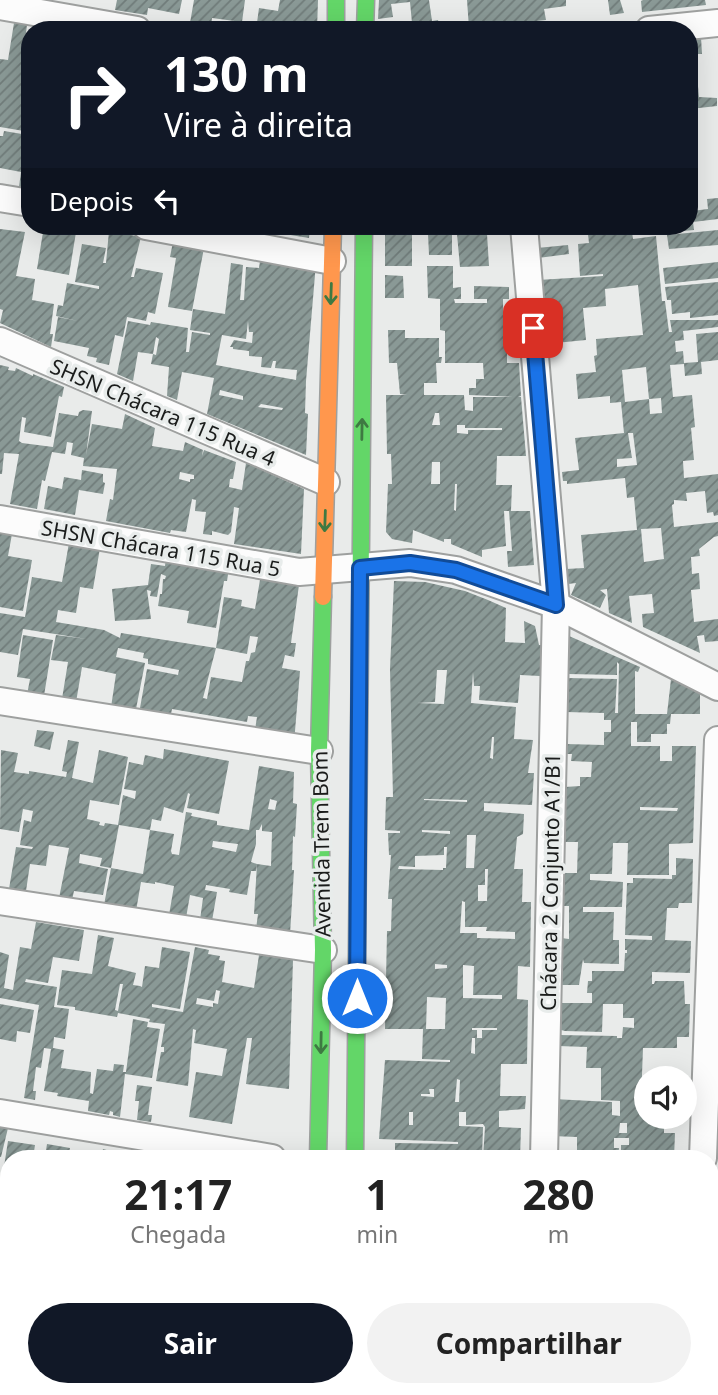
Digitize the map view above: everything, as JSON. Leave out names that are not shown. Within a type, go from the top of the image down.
[{"type":"street","points":[[336,0],[336,21]]},
{"type":"street","points":[[365,21],[366,0]]},
{"type":"street","points":[[0,6],[86,21]]},
{"type":"street","points":[[698,25],[718,23]]},
{"type":"street","points":[[0,198],[21,202]]},
{"type":"street","points":[[194,235],[332,261]]},
{"type":"street","name":"Avenida Trem Bom","points":[[318,1150],[323,950],[319,751],[333,235]]},
{"type":"street","name":"Avenida Trem Bom","points":[[355,1150],[364,235]]},
{"type":"street","name":"Chácara 2 Conjunto A1/B1","points":[[525,235],[556,605],[544,1150]]},
{"type":"street","name":"SHSN Chácara 115 Rua 4","points":[[0,341],[327,482]]},
{"type":"street","name":"SHSN Chácara 115 Rua 5","points":[[0,519],[299,572],[323,571]]},
{"type":"street","points":[[323,571],[410,563],[456,570],[556,605],[718,687]]},
{"type":"street","points":[[0,701],[319,751]]},
{"type":"street","points":[[703,1150],[718,740]]},
{"type":"street","points":[[0,901],[323,950]]},
{"type":"street","points":[[0,1113],[224,1150]]},
{"type":"building","points":[[117,0],[182,0],[179,14],[148,8],[147,15],[115,10]]},
{"type":"building","points":[[194,0],[245,0],[242,21],[212,18],[212,21],[190,21]]},
{"type":"building","points":[[280,0],[318,0],[317,21],[257,21],[259,8],[278,11]]},
{"type":"building","points":[[379,0],[429,0],[432,21],[412,21],[410,2],[391,4],[393,17],[378,19]]},
{"type":"building","points":[[467,0],[566,0],[566,6],[544,9],[546,20],[468,21]]},
{"type":"building","points":[[608,0],[620,0],[624,13],[610,15]]},
{"type":"building","points":[[643,0],[705,0],[706,5],[642,12]]},
{"type":"building","points":[[14,23],[21,24],[21,130],[0,127],[0,59],[8,60]]},
{"type":"building","points":[[698,37],[701,37],[702,54],[698,54]]},
{"type":"building","points":[[698,86],[699,97],[717,98],[717,106],[698,108]]},
{"type":"building","points":[[4,131],[21,134],[21,172],[0,168],[0,136],[3,136]]},
{"type":"building","points":[[718,198],[718,219],[698,221],[698,210],[708,209],[707,199]]},
{"type":"building","points":[[0,229],[21,232],[21,235],[24,235],[16,276],[35,279],[32,300],[54,304],[51,347],[0,323],[3,310],[0,309]]},
{"type":"building","points":[[718,230],[718,245],[669,249],[667,235],[698,235],[698,232]]},
{"type":"building","points":[[43,235],[76,235],[69,275],[37,269]]},
{"type":"building","points":[[109,235],[130,235],[141,237],[131,277],[134,277],[136,268],[163,273],[155,314],[148,312],[146,321],[127,317],[123,337],[115,335],[109,365],[96,362],[97,358],[87,356],[89,348],[54,341],[58,317],[78,321],[56,316],[58,305],[63,306],[67,283],[99,289],[99,286],[75,282],[82,244],[106,248],[103,263],[106,263]]},
{"type":"building","points":[[385,235],[412,235],[412,266],[385,266]]},
{"type":"building","points":[[428,235],[452,235],[452,255],[429,255]]},
{"type":"building","points":[[457,235],[487,235],[489,266],[460,267]]},
{"type":"building","points":[[588,235],[632,235],[633,239],[656,236],[662,301],[665,301],[669,332],[672,332],[670,320],[718,320],[718,327],[683,331],[684,340],[675,341],[676,352],[683,351],[684,363],[698,362],[696,334],[718,332],[718,360],[701,362],[702,374],[685,376],[684,364],[670,365],[673,397],[692,395],[694,460],[683,461],[684,478],[718,474],[718,515],[707,513],[705,491],[686,493],[687,501],[674,500],[672,505],[674,527],[718,522],[718,536],[699,549],[700,556],[691,557],[692,574],[699,573],[700,589],[691,590],[694,622],[718,619],[718,641],[705,642],[704,635],[697,636],[700,653],[643,627],[642,614],[654,613],[652,594],[629,596],[632,623],[609,613],[607,589],[600,590],[606,595],[600,608],[571,595],[576,583],[568,584],[566,569],[584,568],[581,535],[637,530],[634,497],[627,498],[625,478],[567,484],[567,481],[563,481],[562,472],[579,470],[575,438],[624,433],[621,402],[610,403],[610,396],[578,399],[576,374],[596,372],[596,339],[643,335],[638,285],[605,289],[606,306],[583,308],[586,340],[545,344],[538,280],[603,276],[580,276],[578,244],[589,243]],"holes":[[[646,367],[649,399],[625,402],[622,370]],[[661,398],[662,413],[650,414],[649,399]],[[628,433],[633,433],[637,465],[617,467],[617,459],[632,458]],[[661,528],[664,559],[644,562],[641,529]]]},
{"type":"building","points":[[173,242],[204,248],[192,311],[168,307],[176,258],[170,257]]},
{"type":"building","points":[[568,245],[569,254],[538,258],[537,248]]},
{"type":"building","points":[[261,254],[316,263],[306,381],[306,455],[207,414],[214,378],[182,372],[177,400],[167,396],[169,367],[151,364],[153,354],[138,352],[133,381],[117,374],[128,321],[188,328],[186,352],[189,352],[192,332],[210,335],[190,330],[193,309],[225,314],[231,263],[243,265],[240,300],[244,300],[246,267],[259,268]],"holes":[[[248,321],[249,332],[253,332],[252,343],[234,340],[230,347],[249,351],[249,356],[262,357],[261,367],[271,368],[273,361],[276,361],[275,368],[297,370],[296,380],[216,365],[222,335],[246,339]],[[156,337],[159,339],[156,355],[153,354]],[[220,390],[243,396],[243,400],[219,395]],[[261,404],[283,408],[282,410],[258,407]]]},
{"type":"building","points":[[718,262],[718,278],[665,284],[663,268]]},
{"type":"building","points":[[427,266],[453,266],[453,288],[461,287],[461,299],[454,299],[455,303],[487,303],[487,299],[474,299],[474,286],[509,287],[509,299],[503,299],[503,332],[507,332],[507,363],[519,363],[521,396],[518,397],[521,397],[526,456],[497,456],[496,485],[512,485],[511,511],[530,511],[534,565],[508,567],[507,551],[512,551],[509,511],[504,511],[506,546],[482,550],[482,557],[451,544],[451,539],[444,539],[444,542],[413,530],[412,543],[392,539],[386,532],[388,484],[392,484],[391,454],[387,454],[386,395],[407,395],[400,394],[397,363],[389,363],[388,330],[405,330],[405,338],[439,338],[439,357],[442,357],[441,363],[436,363],[437,383],[424,383],[424,395],[464,395],[465,410],[473,411],[473,397],[513,397],[469,395],[469,388],[476,388],[476,379],[484,379],[483,363],[445,363],[445,331],[440,330],[440,299],[428,298]],"holes":[[[435,413],[439,413],[440,425],[432,425]],[[457,425],[465,425],[465,428],[502,428],[468,430],[468,434],[457,433]],[[432,462],[440,462],[440,484],[431,484]],[[455,484],[457,484],[456,511]]]},
{"type":"building","points":[[385,275],[403,276],[404,298],[385,298]]},
{"type":"building","points":[[718,282],[718,315],[690,318],[690,312],[672,314],[671,300],[667,300],[665,287]]},
{"type":"building","points":[[0,365],[9,367],[8,370],[15,371],[16,368],[64,387],[62,397],[59,396],[51,437],[24,432],[26,418],[22,417],[19,441],[22,443],[53,447],[59,413],[78,416],[83,410],[92,411],[86,455],[92,424],[122,429],[125,414],[155,428],[152,446],[183,451],[185,442],[203,450],[202,456],[204,450],[236,462],[229,487],[242,490],[246,463],[304,489],[301,554],[234,544],[239,508],[234,507],[231,532],[228,535],[212,531],[212,535],[203,534],[206,512],[195,511],[196,500],[192,499],[186,532],[171,530],[170,533],[106,521],[110,499],[113,500],[117,469],[83,466],[84,458],[71,455],[73,443],[67,442],[65,454],[52,452],[45,481],[42,480],[37,509],[10,504],[19,454],[4,453],[0,474]],"holes":[[[180,472],[194,475],[190,482],[179,479]]]},
{"type":"building","points":[[82,470],[103,474],[103,494],[79,490],[75,515],[44,509],[48,486],[62,489],[64,477],[81,480]]},
{"type":"building","points":[[0,532],[12,534],[8,556],[32,560],[23,611],[0,607]]},
{"type":"building","points":[[69,543],[100,548],[93,589],[80,587],[76,613],[58,610],[56,622],[104,630],[120,638],[121,633],[216,648],[224,597],[242,600],[241,606],[255,609],[261,574],[294,579],[299,585],[291,643],[296,643],[294,657],[285,655],[282,668],[300,671],[294,743],[254,736],[257,717],[248,716],[247,722],[172,709],[169,724],[138,719],[147,669],[178,675],[179,670],[148,664],[148,659],[143,658],[144,653],[118,648],[116,657],[145,663],[136,709],[110,714],[116,674],[82,667],[75,708],[61,705],[68,662],[51,660],[56,635],[87,639],[23,629],[18,655],[0,652],[0,613],[25,617],[32,577],[62,582]],"holes":[[[250,636],[258,637],[255,652],[251,653],[249,661],[246,661],[242,682],[211,677],[207,699],[203,698],[216,648],[247,654]]]},
{"type":"building","points":[[166,557],[229,568],[227,581],[224,581],[216,628],[187,623],[189,611],[158,606],[163,579],[166,576],[161,574],[157,597],[150,596],[151,591],[147,590],[151,619],[115,621],[112,589],[148,585],[151,564],[165,566]]},
{"type":"building","points":[[394,581],[425,582],[465,591],[506,608],[505,642],[525,643],[524,621],[535,626],[541,645],[540,676],[520,675],[518,703],[479,700],[480,686],[474,686],[473,672],[471,703],[516,707],[514,739],[533,740],[528,773],[534,773],[532,805],[484,803],[484,811],[524,814],[523,834],[517,837],[514,869],[523,869],[522,902],[531,902],[530,967],[518,966],[517,999],[528,1000],[527,1064],[501,1064],[500,1096],[526,1096],[525,1109],[499,1111],[499,1127],[521,1128],[520,1150],[484,1150],[485,1127],[483,1124],[466,1125],[466,1112],[459,1112],[459,1126],[483,1127],[482,1150],[395,1150],[395,1143],[458,1142],[379,1139],[385,1060],[450,1062],[422,1059],[423,1029],[385,1029],[387,931],[391,931],[392,899],[388,899],[391,855],[388,833],[400,833],[385,830],[386,797],[393,797],[390,669]],"holes":[[[437,670],[447,670],[444,704],[417,703],[435,702]],[[492,737],[494,737],[493,759],[490,758]],[[424,799],[467,800],[424,800]],[[422,830],[450,831],[450,834],[422,832]],[[467,835],[476,835],[474,868],[466,868]],[[444,847],[447,847],[446,868],[443,870],[398,869],[399,866],[415,867],[415,856],[444,855]],[[485,869],[488,869],[487,901],[478,901],[478,885],[485,885]],[[462,901],[465,902],[465,927],[487,927],[486,931],[515,932],[515,939],[477,938],[477,933],[460,933]],[[435,964],[447,965],[447,968],[435,969]],[[463,965],[474,966],[473,995],[502,995],[502,999],[463,998]],[[427,997],[446,998],[445,1029],[426,1029]],[[472,1028],[497,1028],[482,1030],[482,1038],[477,1038],[477,1030]],[[472,1038],[475,1038],[475,1054],[471,1053]],[[457,1079],[460,1080],[459,1102],[455,1102]],[[429,1089],[434,1089],[434,1097],[421,1094],[430,1094]],[[409,1112],[413,1112],[413,1125],[409,1125]]]},
{"type":"building","points":[[23,635],[53,640],[43,702],[26,700],[30,679],[17,677]]},
{"type":"building","points":[[569,636],[640,667],[638,672],[635,671],[635,714],[667,714],[671,679],[700,692],[700,714],[671,714],[667,734],[651,734],[651,742],[637,742],[637,722],[631,722],[631,746],[660,746],[660,761],[672,761],[672,746],[696,746],[693,843],[669,844],[669,875],[627,875],[628,843],[613,843],[612,874],[590,874],[590,880],[623,882],[622,907],[583,907],[583,912],[614,912],[613,940],[619,940],[619,964],[584,963],[583,959],[579,985],[560,985],[561,938],[569,939],[569,906],[561,906],[562,873],[577,873],[578,842],[564,842],[565,787],[580,786],[580,777],[591,777],[592,762],[571,761],[572,754],[565,754],[565,744],[604,745],[604,732],[611,732],[611,720],[604,720],[604,713],[566,712],[566,678],[617,679],[615,713],[618,713],[619,664],[617,662],[617,675],[568,674]],"holes":[[[640,807],[678,808],[677,811],[640,810]]]},
{"type":"building","points":[[37,730],[54,732],[50,750],[34,746]]},
{"type":"building","points":[[68,740],[79,742],[72,778],[93,783],[99,750],[128,757],[119,805],[90,800],[87,819],[100,822],[99,825],[118,825],[123,795],[135,799],[136,791],[124,789],[129,762],[143,765],[145,755],[163,759],[164,749],[229,761],[219,814],[187,808],[188,793],[183,813],[164,807],[161,821],[152,819],[150,830],[119,825],[111,868],[100,866],[102,858],[80,854],[79,863],[108,869],[103,895],[74,891],[72,900],[59,898],[69,848],[49,845],[46,866],[30,864],[26,891],[9,889],[16,847],[33,847],[20,845],[24,820],[31,822],[33,811],[23,809],[19,832],[0,829],[1,750],[18,753],[14,772],[29,774],[29,771],[66,777],[67,772],[62,771]]},
{"type":"building","points":[[259,766],[294,772],[293,803],[297,804],[295,837],[293,836],[290,934],[256,929],[258,914],[254,914],[257,864],[256,871],[251,871],[247,895],[206,885],[205,890],[217,892],[212,921],[200,920],[203,898],[190,895],[186,918],[169,915],[174,886],[155,882],[141,882],[136,911],[104,905],[111,868],[143,874],[150,830],[174,834],[171,851],[172,854],[179,855],[186,812],[192,813],[191,816],[217,821],[217,825],[249,830]],"holes":[[[270,799],[277,801],[275,810],[268,809]],[[262,824],[262,831],[272,832],[271,866],[251,862],[256,844],[256,830],[259,830]],[[213,841],[238,844],[236,852],[212,847]]]},
{"type":"building","points":[[676,858],[693,859],[692,903],[679,903],[678,908],[667,908],[665,940],[691,941],[690,973],[652,972],[652,984],[655,981],[684,981],[685,1004],[690,1004],[689,1037],[677,1037],[677,1048],[643,1048],[642,1066],[634,1066],[634,1129],[664,1129],[664,1133],[675,1133],[674,1150],[621,1150],[621,1145],[629,1145],[629,1138],[614,1138],[614,1148],[619,1150],[577,1150],[577,1137],[552,1136],[553,1099],[612,1102],[612,1115],[620,1116],[620,1101],[601,1100],[601,1068],[586,1068],[587,1047],[558,1046],[558,1035],[622,1038],[623,1027],[634,1028],[634,1018],[623,1018],[623,1004],[603,1004],[602,1032],[565,1031],[557,1029],[557,1003],[592,1003],[592,993],[587,993],[588,981],[592,981],[592,971],[624,971],[627,953],[625,939],[652,940],[652,936],[625,935],[627,883],[633,883],[633,878],[672,879],[672,875],[676,875]],"holes":[[[620,1123],[627,1123],[627,1133],[619,1133]]]},
{"type":"building","points":[[36,922],[84,930],[79,961],[53,957],[48,983],[26,979],[25,982],[57,987],[54,1007],[69,1009],[65,1039],[54,1037],[53,1048],[64,1050],[61,1068],[91,1072],[90,1093],[93,1094],[97,1069],[113,1071],[114,1064],[124,1065],[123,1072],[126,1072],[133,1019],[148,1022],[147,1027],[160,1029],[152,1078],[125,1074],[120,1117],[110,1111],[109,1115],[88,1111],[89,1101],[44,1091],[51,1049],[44,1048],[41,1068],[36,1067],[33,1091],[36,1091],[35,1100],[24,1098],[39,1005],[0,998],[0,952],[9,955],[4,988],[13,990],[20,947],[31,949]]},
{"type":"building","points":[[98,935],[114,938],[108,966],[136,973],[133,985],[142,987],[145,966],[159,968],[162,947],[190,952],[180,1009],[152,1004],[152,1007],[183,1012],[195,947],[209,950],[208,954],[220,956],[219,960],[225,961],[222,982],[254,988],[259,955],[293,960],[289,1089],[246,1084],[252,1038],[247,1038],[232,1124],[189,1117],[196,1072],[222,1076],[227,1049],[194,1043],[196,1030],[193,1029],[188,1086],[156,1081],[161,1052],[164,1052],[164,1047],[161,1047],[165,1024],[118,1013],[117,1017],[57,1005],[62,970],[92,974]],"holes":[[[120,984],[123,984],[118,1011],[115,1010]],[[216,990],[220,991],[218,1004],[213,1003],[213,1007],[196,1004],[197,998],[214,1001]]]},
{"type":"building","points":[[0,1004],[34,1010],[30,1033],[17,1031],[16,1042],[0,1039]]},
{"type":"building","points":[[137,1085],[152,1087],[148,1115],[152,1115],[151,1122],[137,1120]]},
{"type":"building","points":[[0,1126],[8,1128],[3,1150],[0,1150]]},
{"type":"building","points":[[8,1141],[35,1145],[34,1150],[7,1150]]},
{"type":"building","points":[[47,1144],[70,1148],[70,1150],[46,1150]]},
{"type":"traffic: fast","points":[[336,0],[336,21]]},
{"type":"traffic: fast","points":[[365,21],[366,0]]},
{"type":"traffic: fast","points":[[355,1150],[364,235]]},
{"type":"traffic: fast","points":[[318,1150],[323,950],[319,751],[323,597]]},
{"type":"traffic: slow","points":[[323,597],[333,235]]},
{"type":"route","points":[[357,998],[360,568],[410,563],[456,570],[556,605],[533,328]]}]
